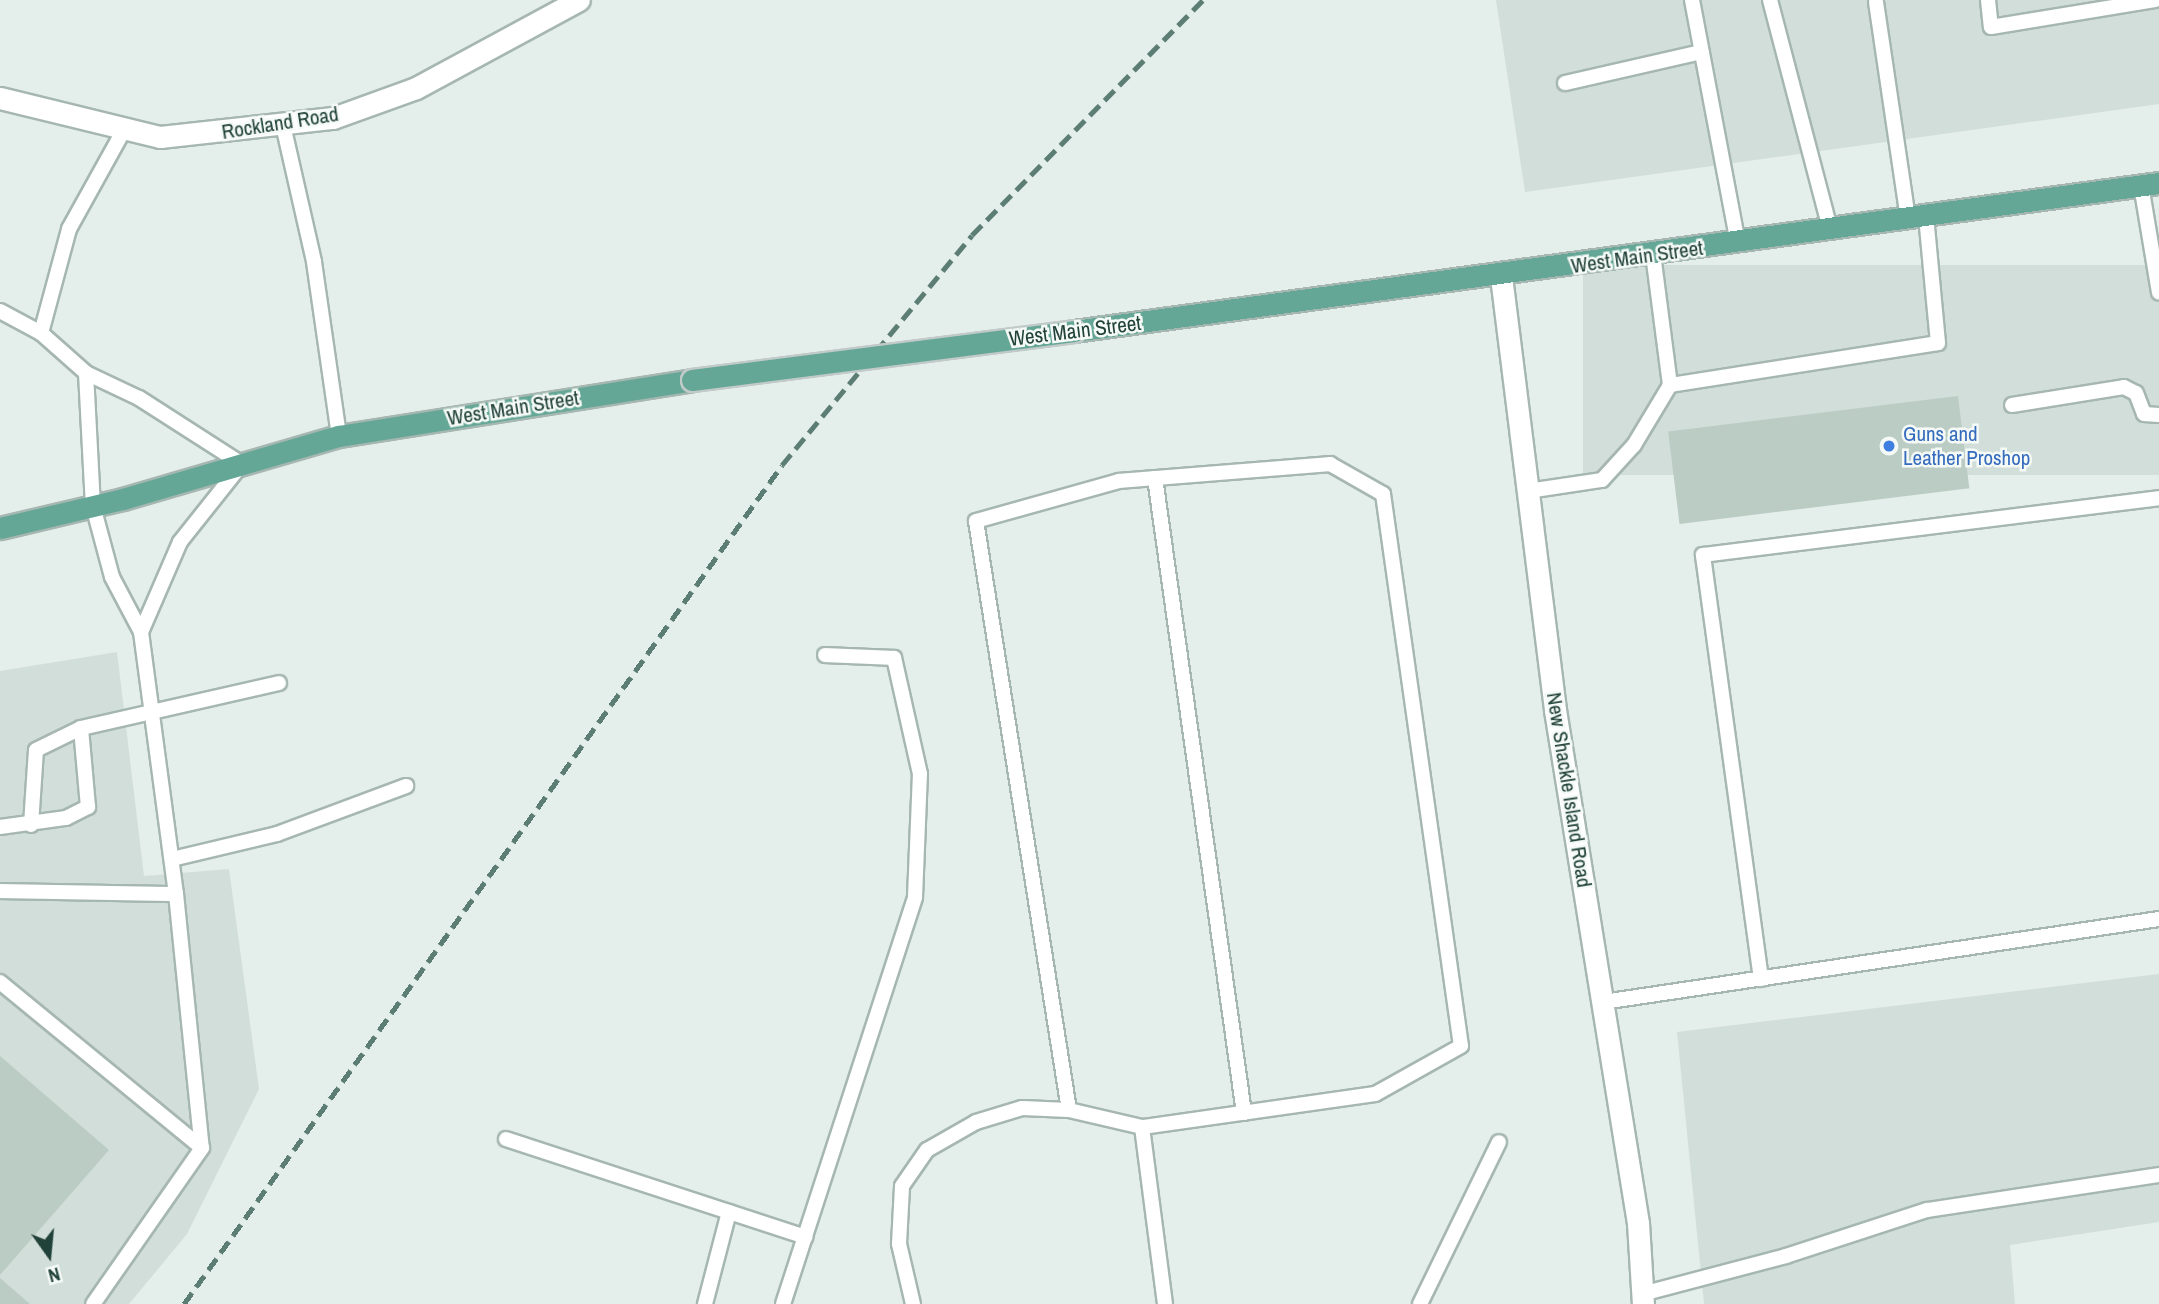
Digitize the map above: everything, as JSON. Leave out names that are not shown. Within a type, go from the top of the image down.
[{"type":"main road","name":"Rockland Road","points":[[0,98],[160,137],[333,118],[416,88],[579,0]]},
{"type":"main road","name":"West Main Street","points":[[0,528],[93,506],[339,436],[692,380],[1501,276],[2150,184]]},
{"type":"main road","name":"New Shackle Island Road","points":[[1501,276],[1555,710],[1638,1223],[1642,1299]]},
{"type":"lane","points":[[1692,0],[1738,243]]},
{"type":"lane","points":[[1770,0],[1830,229]]},
{"type":"lane","points":[[1987,0],[1991,27],[2157,2]]},
{"type":"lane","points":[[1670,385],[1938,343],[1876,2]]},
{"type":"lane","points":[[1565,83],[1702,52]]},
{"type":"lane","points":[[284,125],[314,262],[339,436]]},
{"type":"lane","points":[[41,333],[69,229],[125,128]]},
{"type":"lane","points":[[2150,184],[2159,289]]},
{"type":"lane","points":[[1528,491],[1602,480],[1634,445],[1670,385],[1653,254]]},
{"type":"lane","points":[[0,311],[41,333],[86,373],[139,398],[242,464],[180,542],[141,632]]},
{"type":"lane","points":[[86,373],[93,506],[112,577],[141,632],[172,859],[202,1148],[93,1304]]},
{"type":"lane","points":[[2012,405],[2124,387],[2136,393],[2144,414],[2159,415]]},
{"type":"lane","points":[[914,1304],[898,1244],[902,1186],[927,1150],[976,1122],[1022,1108],[1069,1111],[1142,1127],[1376,1094],[1461,1046],[1383,494],[1329,464],[1119,481],[976,521],[1069,1111]]},
{"type":"lane","points":[[1155,478],[1244,1113]]},
{"type":"lane","points":[[1761,978],[1703,555],[2159,498]]},
{"type":"lane","points":[[783,1304],[915,897],[920,774],[894,658],[825,655]]},
{"type":"lane","points":[[32,825],[36,750],[81,728],[279,683]]},
{"type":"lane","points":[[0,827],[32,825],[66,818],[88,807],[81,728]]},
{"type":"lane","points":[[172,859],[277,834],[406,786]]},
{"type":"lane","points":[[0,891],[176,894]]},
{"type":"lane","points":[[1603,1002],[2159,919]]},
{"type":"lane","points":[[0,982],[202,1148]]},
{"type":"lane","points":[[1142,1127],[1165,1304]]},
{"type":"lane","points":[[506,1139],[805,1237]]},
{"type":"lane","points":[[1420,1304],[1499,1142]]},
{"type":"lane","points":[[1642,1299],[1927,1210],[2159,1175]]},
{"type":"lane","points":[[705,1304],[729,1212]]},
{"type":"shaded area","points":[[1496,0],[2159,0],[2159,104],[1525,192]]},
{"type":"shaded area","points":[[1583,265],[2159,265],[2159,475],[1583,475]]},
{"type":"shaded area","points":[[117,652],[144,876],[229,869],[259,1089],[187,1234],[129,1304],[0,1304],[0,671]]},
{"type":"shaded area","points":[[2159,974],[2159,1222],[2010,1245],[2015,1304],[1704,1304],[1677,1032]]},
{"type":"building","points":[[1958,396],[1969,488],[1680,524],[1668,432]]},
{"type":"building","points":[[0,1056],[109,1150],[0,1275]]},
{"type":"building","points":[[0,1278],[30,1304],[0,1304]]},
{"type":"railway","points":[[184,1304],[782,465],[972,235],[1203,0]]},
{"type":"place","name":"Guns and Leather Proshop","points":[[1889,446]]}]
